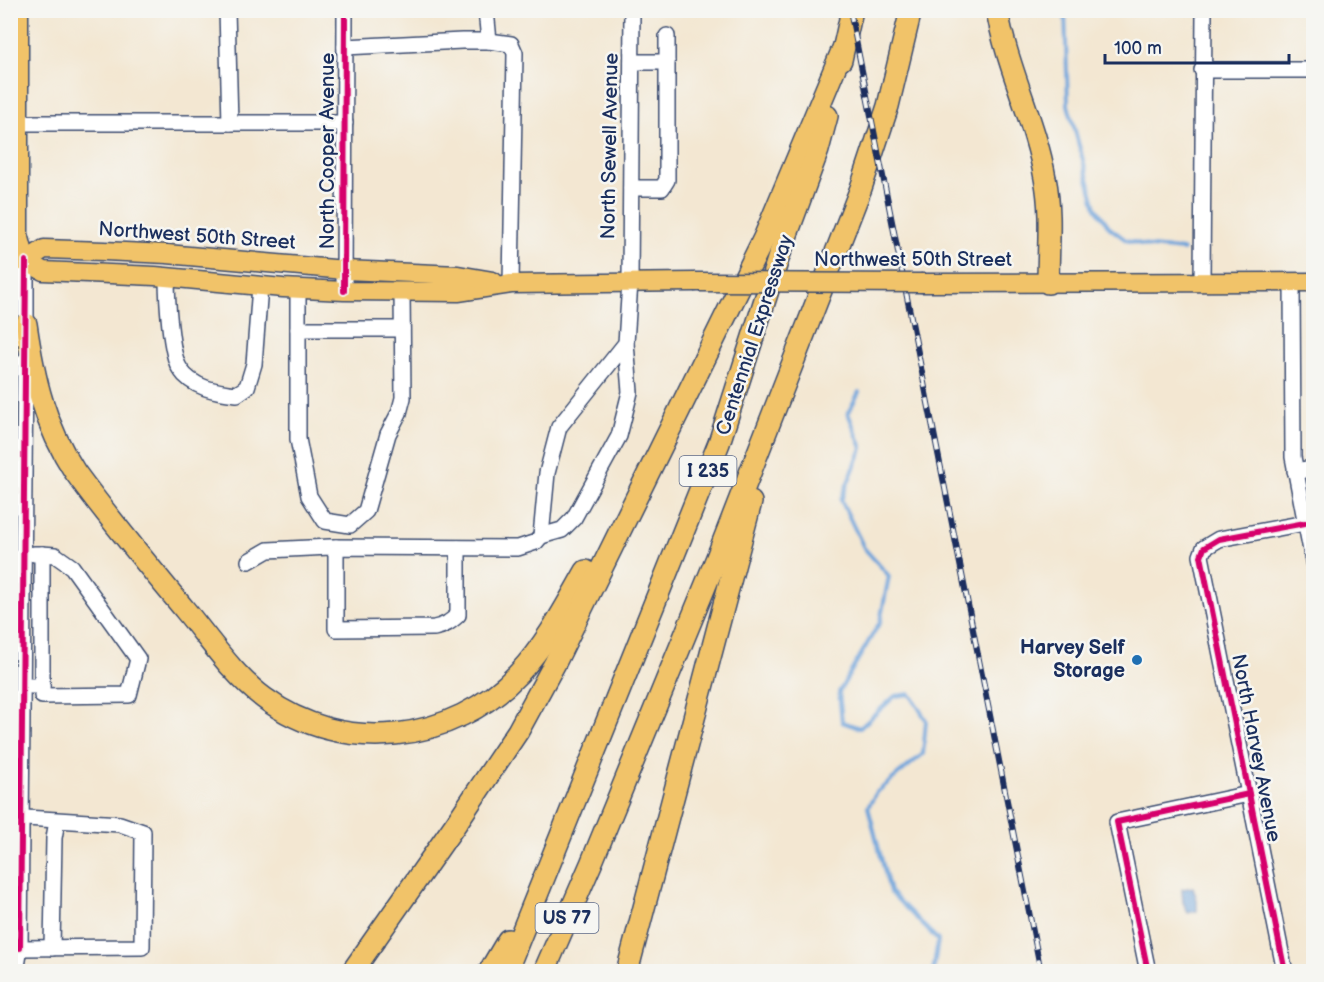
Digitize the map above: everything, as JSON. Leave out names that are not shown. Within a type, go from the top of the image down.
[{"type":"highway","name":"Centennial Expressway","points":[[540,885],[719,442],[779,256],[818,150],[852,10]]},
{"type":"highway","name":"Centennial Expressway","points":[[591,864],[774,414],[861,188],[888,106],[911,10]]},
{"type":"highway","points":[[997,10],[1046,179],[1048,283]]},
{"type":"highway","points":[[352,972],[518,731],[555,663],[765,238],[844,46]]},
{"type":"highway","points":[[21,332],[49,424],[64,456],[99,504],[228,663],[250,686],[262,697],[290,714],[316,725],[346,733],[386,735],[428,729],[469,713],[504,688],[525,666],[553,628],[672,426]]},
{"type":"highway","points":[[627,972],[774,414]]},
{"type":"highway","points":[[557,972],[591,864]]},
{"type":"highway","name":"US 77","points":[[544,972],[591,864]]},
{"type":"highway","points":[[489,972],[540,885]]},
{"type":"highway","name":"US 77","points":[[506,972],[540,885]]},
{"type":"main road","points":[[18,261],[16,127],[19,10]]},
{"type":"main road","name":"Northwest 50th Street","points":[[18,261],[44,249],[167,254],[345,270],[458,274],[512,284]]},
{"type":"main road","name":"Northwest 50th Street","points":[[18,261],[43,271],[166,277],[298,289],[402,292],[458,292],[512,284],[630,282],[1314,282]]},
{"type":"street","points":[[227,10],[230,123]]},
{"type":"street","name":"North Cooper Avenue","points":[[344,291],[345,10]]},
{"type":"street","points":[[486,10],[489,41]]},
{"type":"street","name":"North Sewell Avenue","points":[[458,548],[519,548],[536,542],[541,536],[562,530],[574,518],[619,436],[630,393],[626,343],[630,282],[633,10]]},
{"type":"street","points":[[1202,283],[1204,10]]},
{"type":"street","points":[[631,188],[662,188],[667,180],[667,36]]},
{"type":"street","points":[[345,47],[462,41],[511,44],[515,53],[512,284]]},
{"type":"street","points":[[632,62],[667,62]]},
{"type":"street","points":[[1203,70],[1314,70]]},
{"type":"street","points":[[16,127],[345,123]]},
{"type":"street","points":[[16,972],[20,948],[16,901],[16,739],[22,687],[17,630],[24,554],[18,447],[21,332],[18,261]]},
{"type":"street","points":[[166,277],[173,346],[179,369],[193,382],[214,392],[237,394],[247,387],[254,364],[260,286]]},
{"type":"street","points":[[1292,283],[1292,440],[1295,471],[1314,566]]},
{"type":"street","points":[[298,289],[298,439],[309,496],[325,521],[350,525],[366,511],[388,434],[399,413],[403,398],[402,292]]},
{"type":"street","points":[[298,329],[402,329]]},
{"type":"street","points":[[541,536],[547,473],[559,427],[626,343]]},
{"type":"street","points":[[1295,471],[1314,468]]},
{"type":"street","name":"North Harvey Avenue","points":[[1285,972],[1201,556],[1204,548],[1219,539],[1305,523]]},
{"type":"street","points":[[249,561],[268,550],[336,547],[458,548],[458,615],[444,627],[336,629],[336,547]]},
{"type":"street","points":[[24,554],[42,554],[55,555],[72,567],[138,659],[129,695],[42,696],[42,554]]},
{"type":"street","points":[[22,687],[42,686]]},
{"type":"street","points":[[1148,972],[1117,822],[1249,794]]},
{"type":"street","points":[[16,817],[120,824],[142,832],[142,947],[20,948]]},
{"type":"street","points":[[52,948],[54,838],[57,821]]},
{"type":"water","points":[[1193,887],[1197,900],[1197,911],[1188,913],[1183,902],[1182,889]]},
{"type":"waterway","points":[[1065,10],[1068,105],[1096,208],[1110,228],[1126,240],[1151,247],[1183,250]]},
{"type":"waterway","points":[[859,392],[848,413],[862,448],[841,500],[864,548],[889,576],[880,622],[839,692],[842,722],[860,728],[895,696],[910,694],[926,720],[923,754],[877,792],[868,807],[890,892],[938,940],[933,972]]},
{"type":"railway","points":[[850,10],[1041,972]]},
{"type":"cycle path","points":[[344,291],[345,10]]},
{"type":"cycle path","points":[[20,948],[26,261]]},
{"type":"cycle path","points":[[1285,972],[1201,556],[1204,548],[1219,539],[1305,523]]},
{"type":"cycle path","points":[[1148,972],[1117,822],[1249,794]]},
{"type":"place","name":"Harvey Self Storage","points":[[1137,660]]}]
